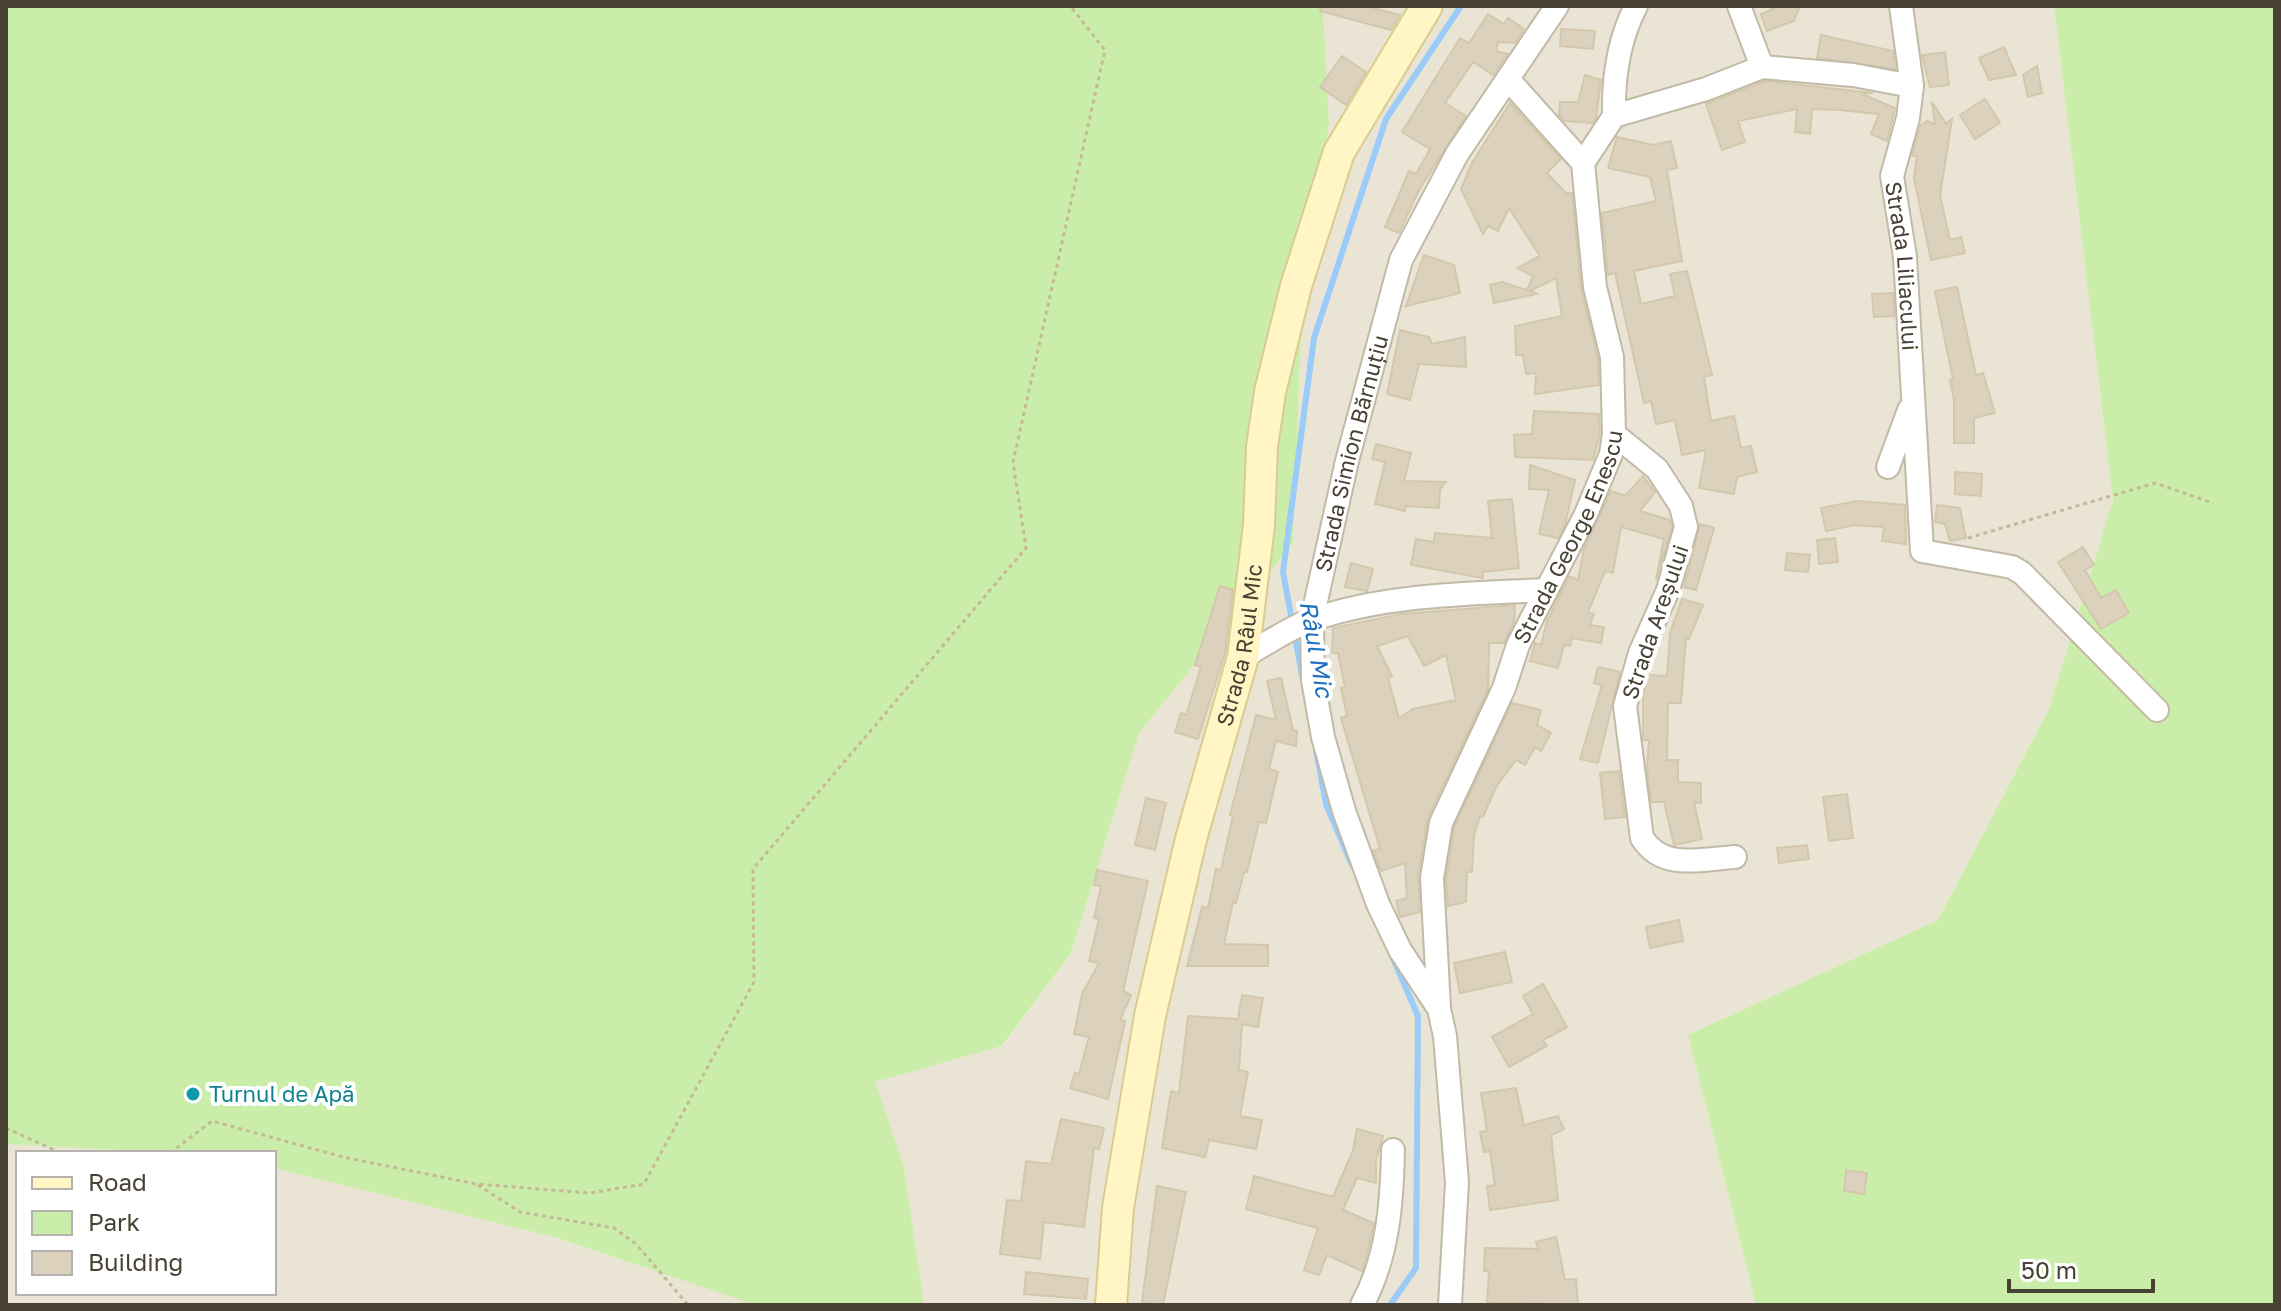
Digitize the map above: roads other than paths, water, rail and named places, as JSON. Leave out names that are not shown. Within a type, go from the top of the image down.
[{"type":"street","name":"Strada Râul Mic","points":[[1111,1305],[1118,1208],[1150,1016],[1191,839],[1243,657],[1259,525],[1262,447],[1270,392],[1296,286],[1339,152],[1427,6]]},
{"type":"street","name":"Strada Simion Bărnuțiu","points":[[1450,1305],[1457,1182],[1453,1108],[1439,1009],[1400,950],[1344,811],[1323,737],[1306,622],[1401,260],[1457,154],[1557,6]]},
{"type":"street","points":[[1508,79],[1583,163],[1614,116],[1613,84],[1619,49],[1636,6]]},
{"type":"street","points":[[1739,6],[1762,67]]},
{"type":"street","name":"Strada Liliacului","points":[[1901,6],[1912,86],[1908,118],[1892,176],[1905,257],[1922,551],[2012,567],[2046,595],[2157,710]]},
{"type":"street","points":[[1614,116],[1706,89],[1762,67],[1853,75],[1912,86]]},
{"type":"street","name":"Strada George Enescu","points":[[1439,1009],[1432,902],[1434,847],[1441,823],[1545,590],[1586,514],[1611,454],[1614,434],[1612,357],[1595,287],[1583,163]]},
{"type":"street","points":[[1888,467],[1912,401]]},
{"type":"street","name":"Strada Areșului","points":[[1614,434],[1657,469],[1681,506],[1686,527],[1668,590],[1640,653],[1625,706],[1642,838],[1660,858],[1674,861],[1735,857]]},
{"type":"street","points":[[1243,657],[1306,622],[1442,595],[1545,590]]},
{"type":"street","points":[[1362,1305],[1382,1258],[1392,1205],[1393,1150]]},
{"type":"waterway","name":"Râul Mic","points":[[1292,621],[1283,572],[1314,338],[1386,119],[1461,6]]},
{"type":"waterway","name":"Râul Mic","points":[[1294,632],[1303,680]]},
{"type":"waterway","name":"Râul Mic","points":[[1316,750],[1326,804],[1352,865]]},
{"type":"waterway","name":"Râul Mic","points":[[1390,1305],[1416,1268],[1418,1016],[1392,956]]},
{"type":"place","name":"Turnul de Apă","points":[[193,1094]]}]
